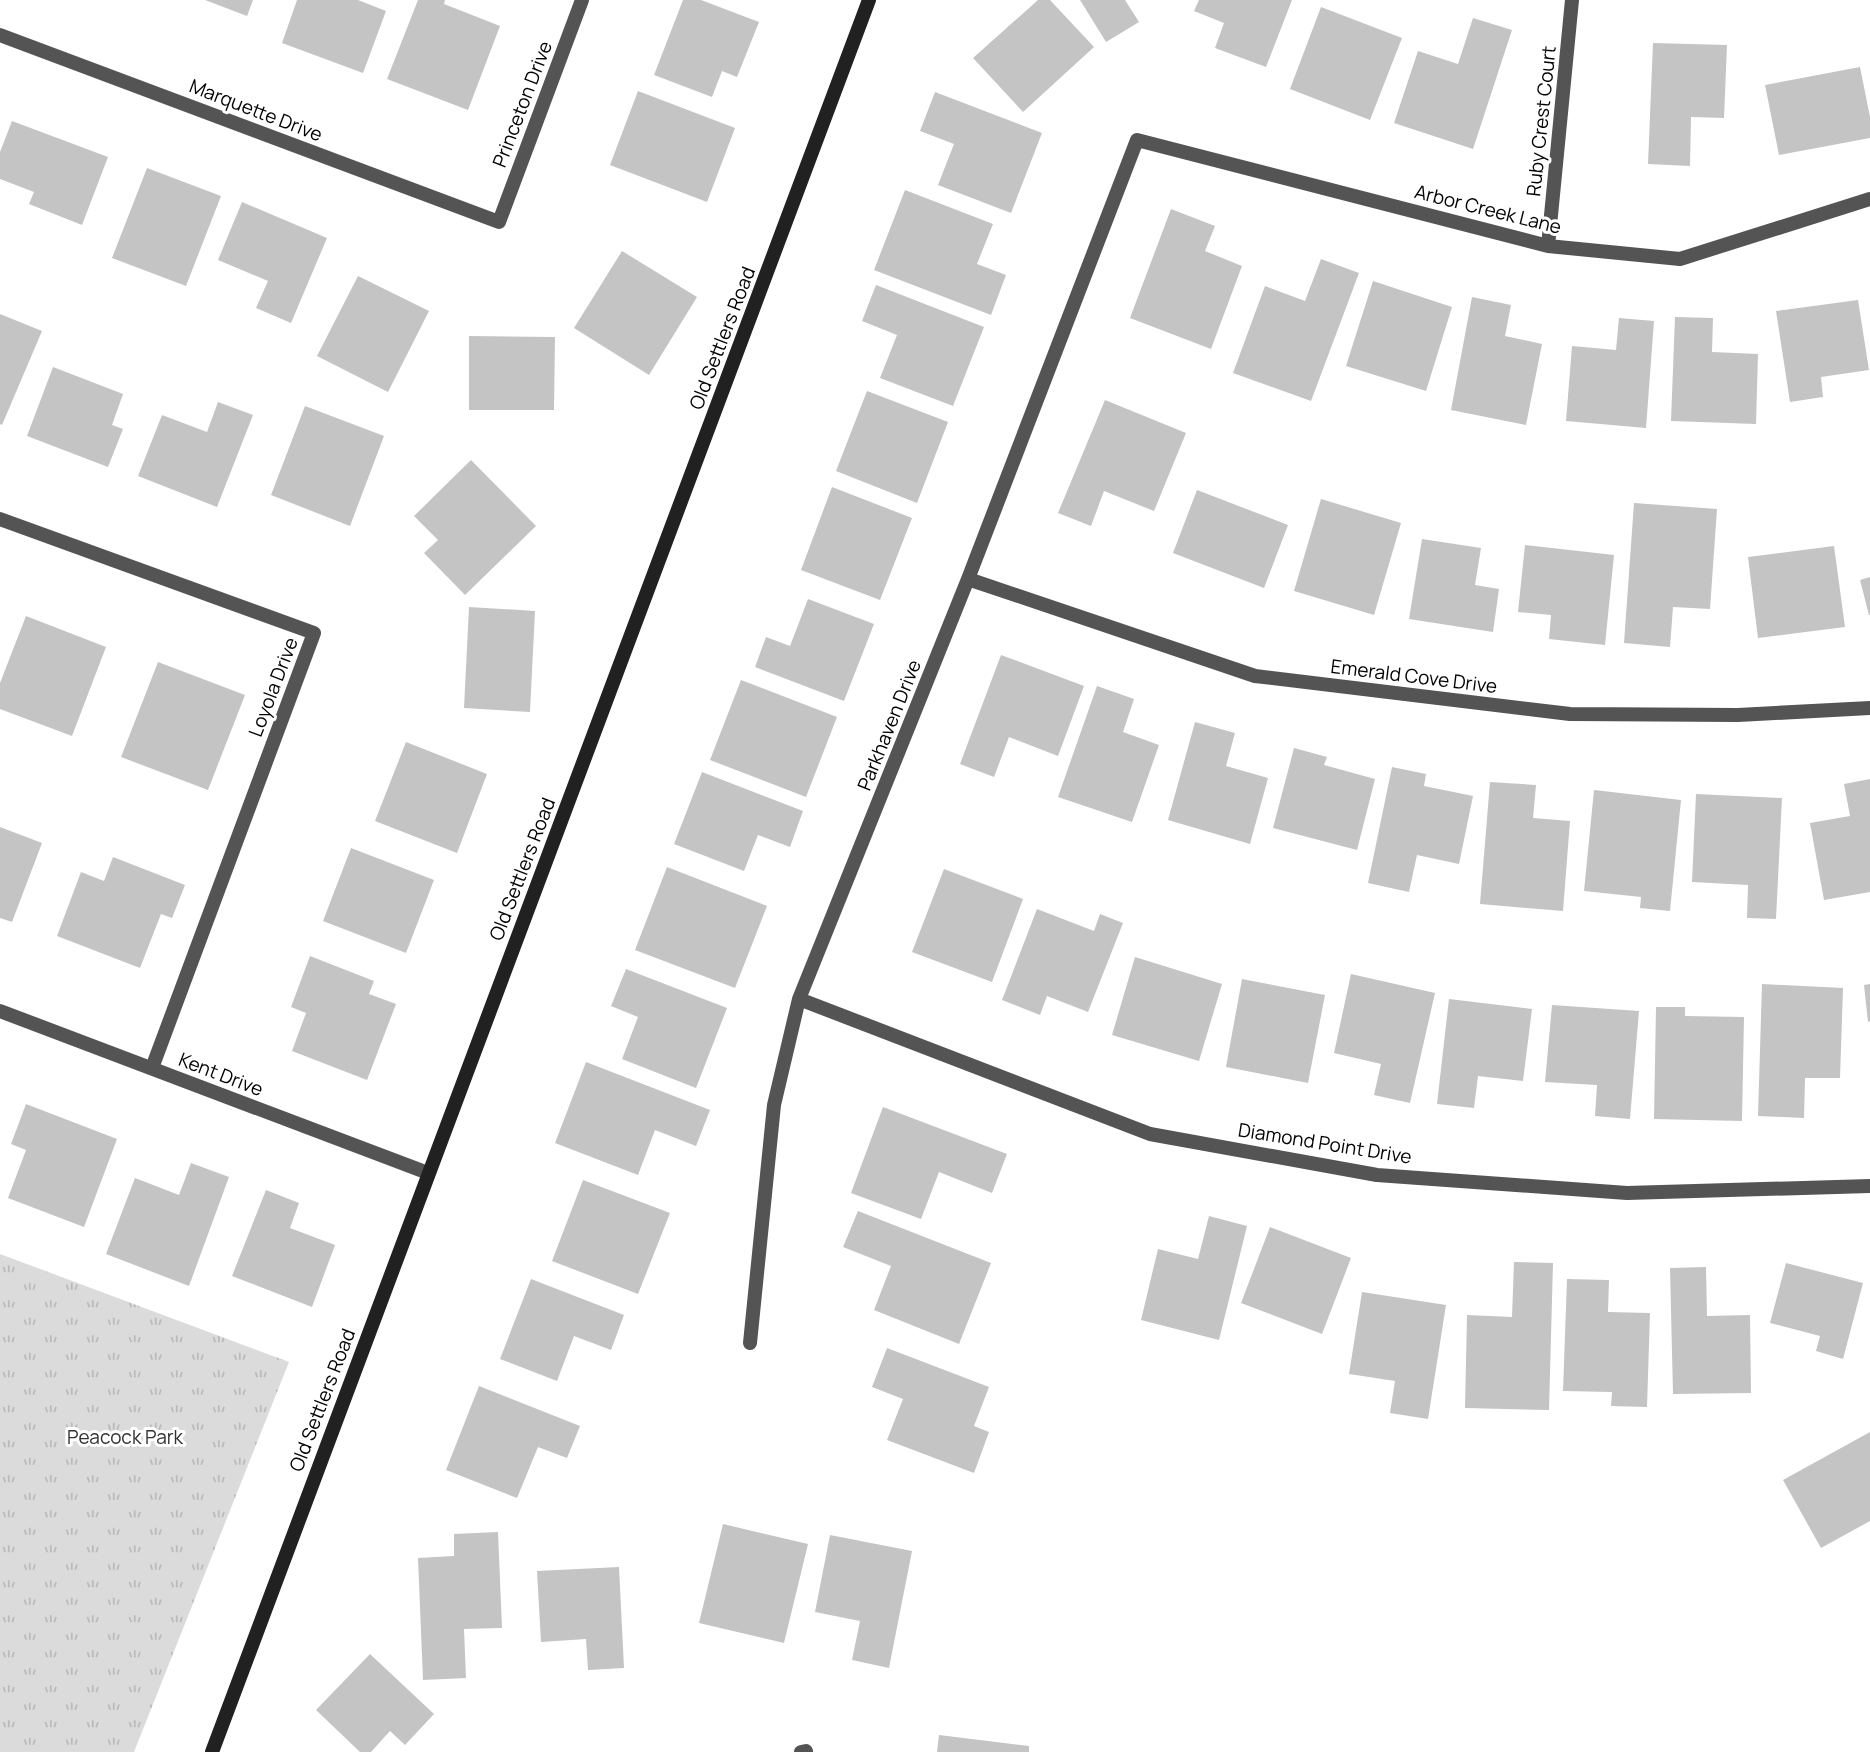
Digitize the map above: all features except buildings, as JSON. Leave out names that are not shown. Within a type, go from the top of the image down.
[{"type":"main road","name":"Old Settlers Road","points":[[212,1752],[869,0]]},
{"type":"street","name":"Princeton Drive","points":[[499,222],[582,0]]},
{"type":"street","name":"Ruby Crest Court","points":[[1548,246],[1573,0]]},
{"type":"street","name":"Marquette Drive","points":[[0,35],[499,222]]},
{"type":"street","name":"Arbor Creek Lane","points":[[1137,140],[1548,246],[1680,259],[1870,199]]},
{"type":"street","name":"Parkhaven Drive","points":[[750,1343],[774,1105],[799,999],[968,579],[1137,140]]},
{"type":"street","name":"Loyola Drive","points":[[0,519],[314,633],[152,1068]]},
{"type":"street","name":"Emerald Cove Drive","points":[[968,579],[1255,676],[1570,714],[1738,715],[1870,708]]},
{"type":"street","name":"Diamond Point Drive","points":[[799,999],[1150,1134],[1377,1175],[1627,1193],[1870,1186]]},
{"type":"street","name":"Kent Drive","points":[[0,1011],[428,1173]]},
{"type":"street","points":[[801,1752],[806,1751]]},
{"type":"green space","name":"Peacock Park","points":[[0,1254],[289,1362],[134,1752],[0,1752]]}]
